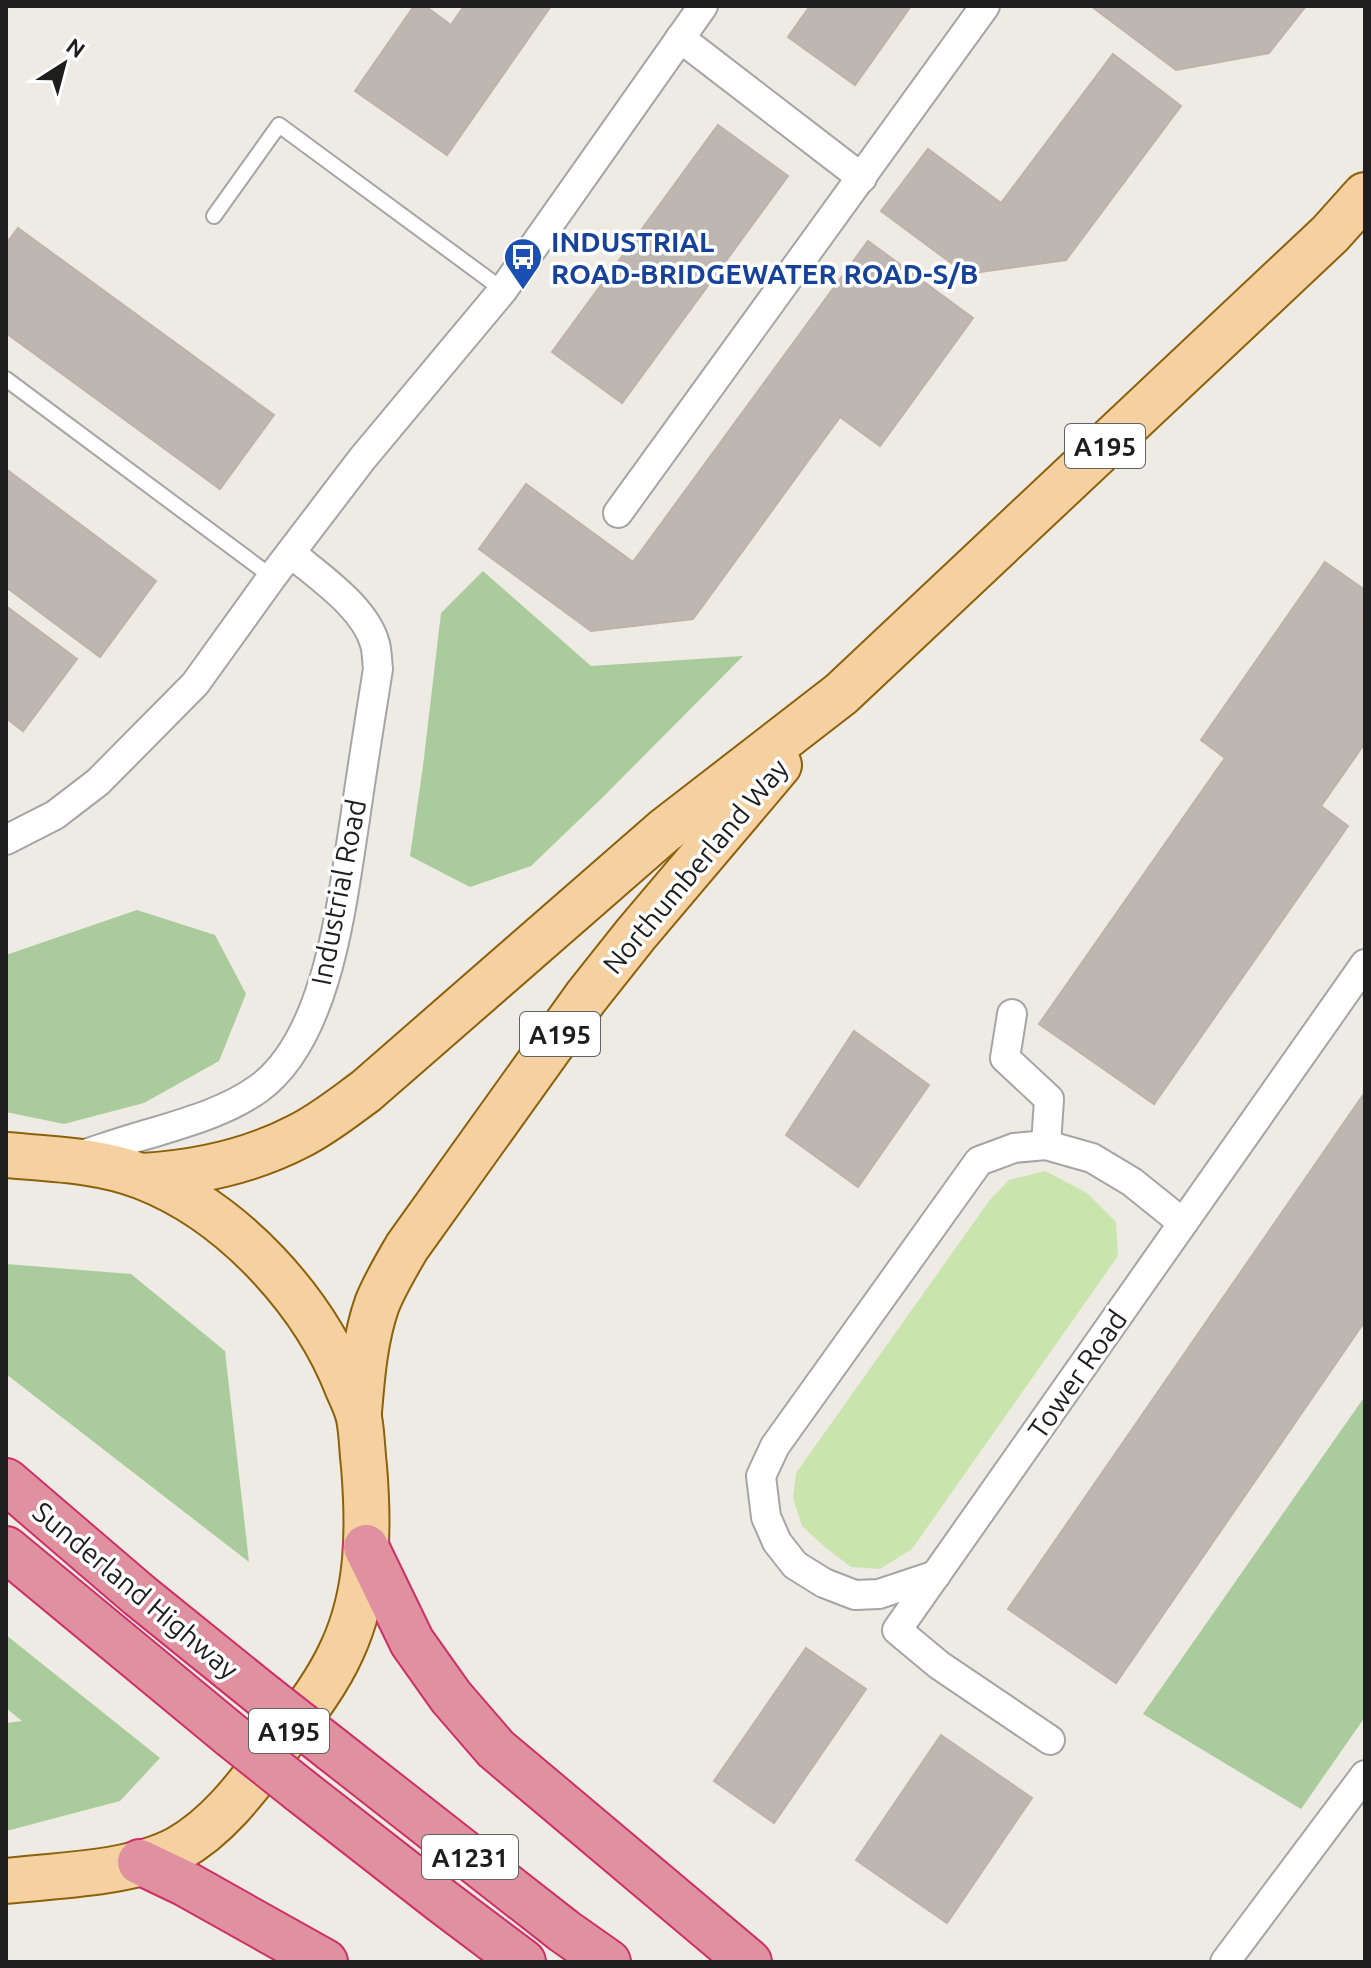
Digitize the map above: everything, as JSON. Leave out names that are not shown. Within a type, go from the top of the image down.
[{"type":"highway","name":"Sunderland Highway","points":[[6,1481],[139,1595],[264,1696],[608,1962]]},
{"type":"highway","points":[[366,1547],[412,1642],[451,1697],[496,1749],[749,1962]]},
{"type":"highway","name":"Sunderland Highway","points":[[6,1549],[232,1736],[523,1962]]},
{"type":"highway","points":[[140,1862],[186,1884],[325,1962]]},
{"type":"main road","name":"Northumberland Way","points":[[142,1176],[177,1174],[263,1152],[298,1136],[366,1091],[664,831],[841,694],[1330,234],[1365,195]]},
{"type":"main road","name":"Northumberland Way","points":[[359,1417],[369,1333],[390,1276],[407,1247],[586,997],[841,694]]},
{"type":"main road","name":"A195","points":[[6,1155],[104,1166],[142,1176],[212,1214],[252,1249],[293,1293],[322,1334],[343,1375],[359,1417],[367,1512],[363,1584],[343,1649],[311,1703],[247,1785],[204,1832],[175,1850],[140,1862],[102,1871],[6,1881]]},
{"type":"street","points":[[6,840],[55,815],[98,782],[195,684],[362,459],[503,290],[703,6]]},
{"type":"street","points":[[618,513],[985,6]]},
{"type":"street","points":[[680,38],[862,178]]},
{"type":"street","name":"Industrial Road","points":[[64,1160],[198,1118],[258,1089],[279,1070],[296,1047],[313,1010],[343,898],[378,669],[375,644],[366,622],[349,603],[291,553]]},
{"type":"street","name":"Tower Road","points":[[1050,1740],[939,1665],[897,1630],[1365,964]]},
{"type":"street","points":[[1012,1014],[1005,1058],[1049,1099],[1046,1145]]},
{"type":"street","points":[[936,1575],[879,1594],[855,1595],[824,1583],[795,1565],[777,1542],[766,1517],[761,1476],[775,1446],[979,1161],[1014,1148],[1046,1145],[1092,1158],[1132,1182],[1183,1223]]},
{"type":"street","points":[[1225,1962],[1365,1775]]},
{"type":"lane","points":[[214,216],[279,125],[503,290]]},
{"type":"lane","points":[[6,379],[272,577]]},
{"type":"green space","points":[[483,571],[591,666],[743,656],[531,866],[470,887],[410,856],[441,613]]},
{"type":"green space","points":[[137,910],[215,935],[246,994],[219,1061],[144,1103],[64,1124],[6,1112],[6,955]]},
{"type":"green space","points":[[1045,1171],[1087,1193],[1116,1222],[1118,1256],[912,1549],[880,1569],[851,1567],[802,1526],[793,1498],[796,1473],[989,1201],[1009,1180]]},
{"type":"green space","points":[[6,1264],[131,1274],[225,1351],[249,1562],[6,1374]]},
{"type":"green space","points":[[1365,1396],[1365,1717],[1301,1809],[1143,1714]]},
{"type":"green space","points":[[6,1635],[160,1758],[120,1801],[6,1831],[6,1723],[22,1721],[6,1708]]},
{"type":"building","points":[[414,6],[425,6],[451,25],[464,6],[551,6],[447,155],[355,91]]},
{"type":"building","points":[[810,6],[911,6],[855,85],[788,37]]},
{"type":"building","points":[[1091,6],[1306,6],[1269,53],[1176,70]]},
{"type":"building","points":[[1113,54],[1181,106],[1066,260],[966,274],[881,211],[928,149],[1001,203]]},
{"type":"building","points":[[718,125],[788,176],[622,403],[552,352]]},
{"type":"building","points":[[18,228],[274,415],[220,489],[6,333],[6,244]]},
{"type":"building","points":[[868,241],[973,318],[880,446],[840,417],[693,619],[591,631],[479,549],[526,484],[633,562]]},
{"type":"building","points":[[6,469],[156,581],[100,657],[6,587]]},
{"type":"building","points":[[1325,562],[1365,590],[1365,613],[1361,618],[1365,621],[1365,743],[1321,806],[1348,826],[1154,1104],[1039,1024],[1225,758],[1201,740]]},
{"type":"building","points":[[6,606],[77,659],[23,731],[6,718]]},
{"type":"building","points":[[854,1031],[929,1085],[858,1187],[786,1135]]},
{"type":"building","points":[[1363,1095],[1365,1321],[1116,1683],[1008,1609]]},
{"type":"building","points":[[806,1648],[866,1689],[774,1823],[714,1781]]},
{"type":"building","points":[[941,1735],[1032,1798],[947,1923],[856,1860]]},
{"type":"place","name":"INDUSTRIAL ROAD-BRIDGEWATER ROAD-S/B","points":[[523,291]]}]
